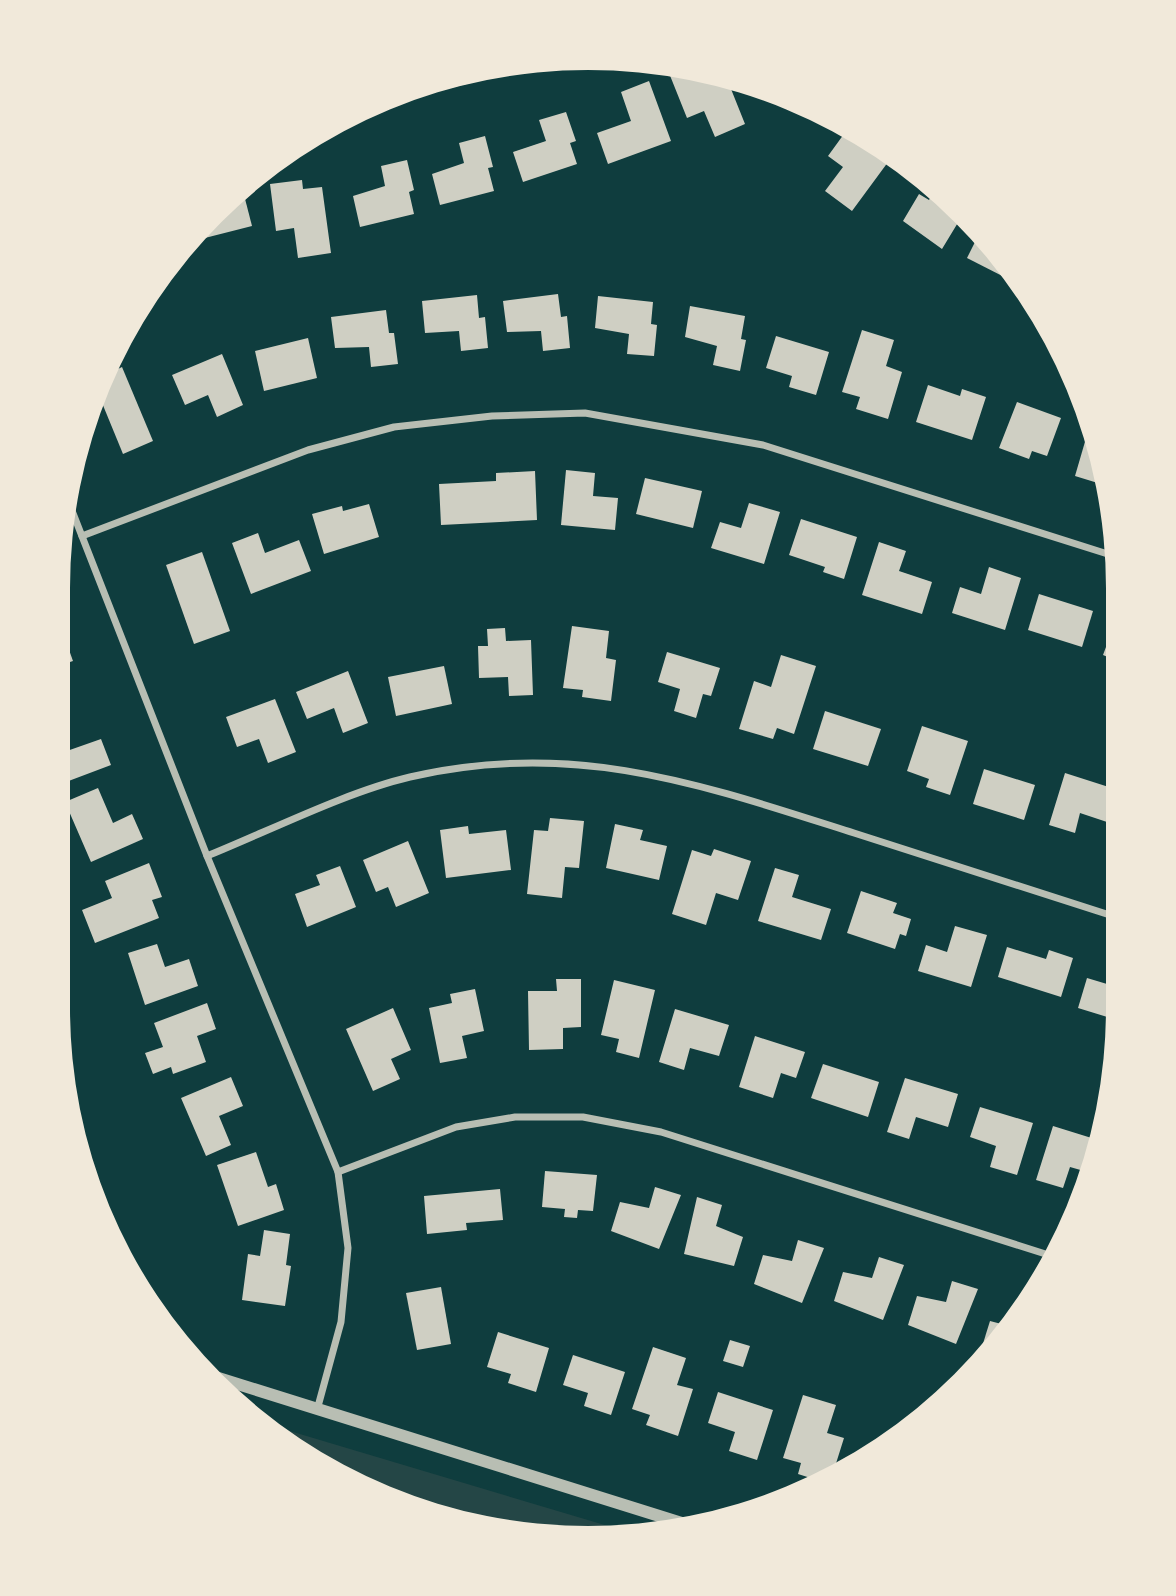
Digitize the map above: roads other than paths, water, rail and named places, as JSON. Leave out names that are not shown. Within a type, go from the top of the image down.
[{"type":"street","points":[[82,536],[308,450],[394,427],[492,416],[585,413],[763,445],[1105,553]]},
{"type":"street","points":[[75,517],[207,856],[338,1172],[346,1260],[341,1322],[317,1410]]},
{"type":"street","points":[[207,856],[409,778],[498,764],[585,763],[657,774],[744,798],[1106,914]]},
{"type":"street","points":[[338,1172],[456,1127],[515,1117],[583,1117],[662,1132],[1044,1254]]},
{"type":"street","points":[[230,1382],[670,1519]]}]
